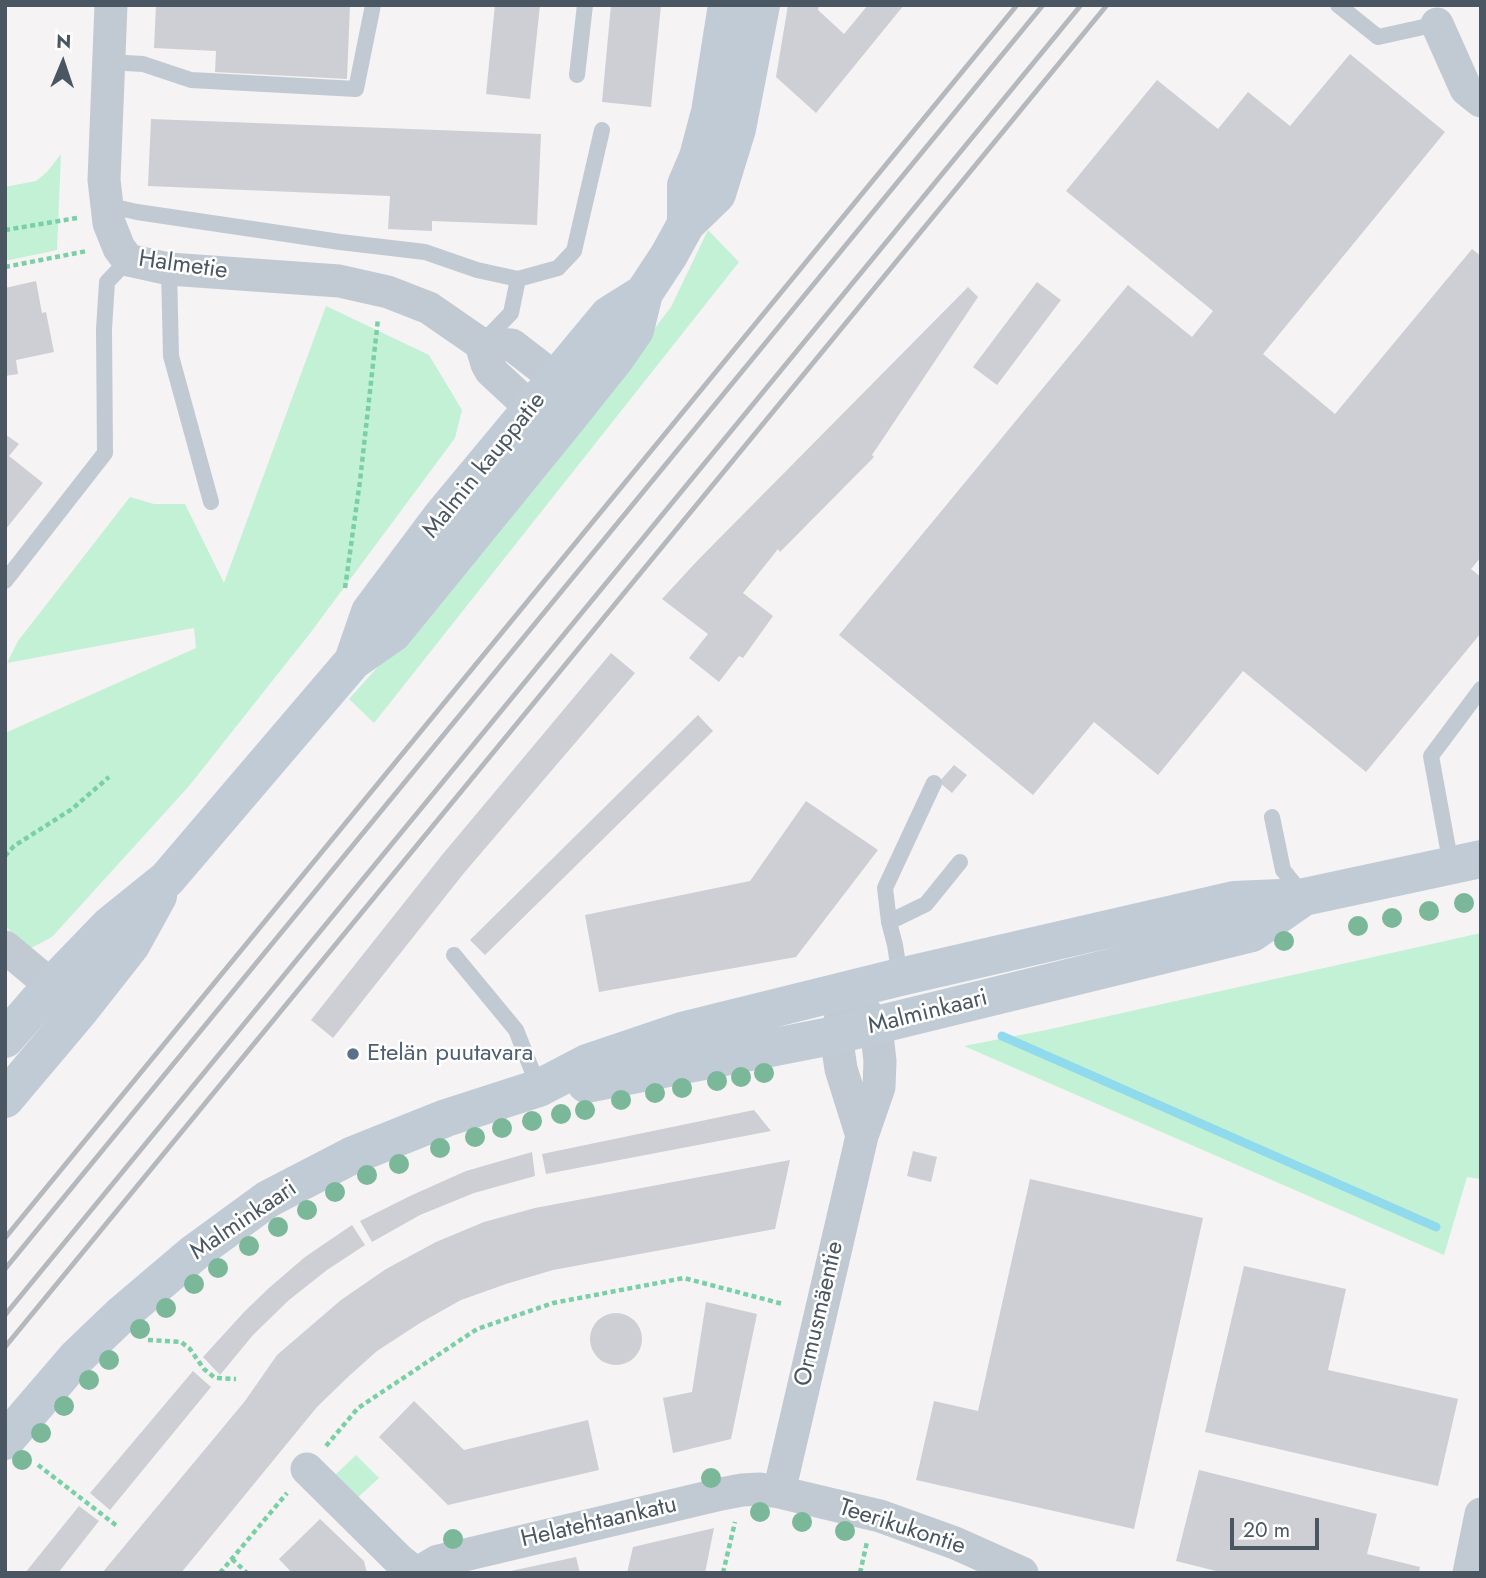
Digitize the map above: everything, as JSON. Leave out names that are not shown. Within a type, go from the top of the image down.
[{"type":"main road","name":"Malmin kauppatie","points":[[686,224],[686,185],[698,157],[710,112],[727,5]]},
{"type":"main road","name":"Malmin kauppatie","points":[[5,1039],[110,925],[167,879],[353,661],[393,633],[550,414],[615,359],[635,330],[644,293],[686,224],[717,194],[739,119],[761,5]]},
{"type":"main road","name":"Malmin kauppatie","points":[[550,414],[556,379],[609,315],[644,293]]},
{"type":"main road","name":"Malminkaari","points":[[5,1441],[76,1358],[121,1315],[194,1253],[268,1199],[351,1156],[446,1118],[539,1088],[587,1063],[682,1031],[900,977],[1234,900],[1304,897],[1466,862]]},
{"type":"main road","name":"Malmin kauppatie","points":[[5,1099],[131,945],[167,879]]},
{"type":"main road","name":"Malminkaari","points":[[539,1088],[593,1084],[836,1035],[1252,933],[1304,897]]},
{"type":"street","name":"Halmetie","points":[[111,5],[104,180],[107,214],[119,248],[128,261],[169,269],[339,281],[388,292],[429,308],[481,344],[512,345],[556,379]]},
{"type":"street","points":[[1437,24],[1466,89],[1481,101]]},
{"type":"street","points":[[481,344],[486,364],[491,371],[550,414]]},
{"type":"street","points":[[5,947],[80,1010]]},
{"type":"street","points":[[848,990],[876,1026]]},
{"type":"street","points":[[848,990],[836,1035],[841,1069],[862,1136]]},
{"type":"street","name":"Ormusmäentie","points":[[779,1492],[862,1136],[879,1087],[880,1062],[876,1026]]},
{"type":"street","points":[[307,1469],[399,1560],[416,1573]]},
{"type":"street","name":"Helatehtaankatu","points":[[423,1573],[438,1561],[742,1490],[779,1492]]},
{"type":"street","name":"Teerikukontie","points":[[779,1492],[895,1521],[1022,1573]]},
{"type":"street","points":[[1469,1573],[1481,1514]]},
{"type":"lane","points":[[108,62],[143,64],[191,80],[356,89],[373,5]]},
{"type":"lane","points":[[577,75],[585,5]]},
{"type":"lane","points":[[1338,5],[1378,37],[1437,24]]},
{"type":"lane","points":[[107,214],[137,212],[425,252],[477,270],[518,279],[558,268],[574,251],[602,130]]},
{"type":"lane","points":[[5,581],[105,453],[104,329],[107,282],[128,261]]},
{"type":"lane","points":[[169,269],[171,356],[211,502]]},
{"type":"lane","points":[[481,344],[511,313],[518,279]]},
{"type":"lane","points":[[1466,862],[1431,756],[1481,689]]},
{"type":"lane","points":[[900,977],[885,888],[934,783]]},
{"type":"lane","points":[[1272,817],[1283,870],[1304,897]]},
{"type":"lane","points":[[889,922],[926,904],[960,862]]},
{"type":"lane","points":[[454,955],[516,1030],[539,1088]]},
{"type":"path","points":[[5,230],[107,214]]},
{"type":"path","points":[[5,267],[89,250]]},
{"type":"path","points":[[344,594],[360,481],[378,313]]},
{"type":"path","points":[[5,856],[14,846],[72,809],[109,777]]},
{"type":"path","points":[[220,1573],[358,1408],[477,1329],[553,1303],[684,1278],[783,1304]]},
{"type":"path","points":[[148,1340],[181,1342],[215,1378],[236,1379]]},
{"type":"path","points":[[38,1465],[117,1526]]},
{"type":"path","points":[[723,1573],[742,1490]]},
{"type":"path","points":[[860,1573],[867,1541]]},
{"type":"path","points":[[232,1559],[247,1573]]},
{"type":"green space","points":[[61,154],[57,250],[5,261],[5,187],[36,181]]},
{"type":"green space","points":[[708,230],[739,262],[374,723],[349,699],[501,529],[671,307]]},
{"type":"green space","points":[[326,306],[429,355],[462,410],[455,438],[311,632],[189,786],[52,937],[29,949],[5,926],[5,733],[196,648],[194,628],[7,663],[18,641],[130,497],[154,504],[185,504],[224,583]]},
{"type":"green space","points":[[1481,933],[1481,1179],[1467,1177],[1444,1255],[964,1046],[1046,1030]]},
{"type":"green space","points":[[356,1455],[379,1478],[355,1500],[333,1477]]},
{"type":"building","points":[[156,5],[350,5],[347,79],[215,72],[216,51],[154,48]]},
{"type":"building","points":[[495,5],[540,5],[530,99],[486,94]]},
{"type":"building","points":[[611,5],[661,5],[651,107],[602,102]]},
{"type":"building","points":[[788,5],[819,5],[818,10],[844,34],[868,5],[904,5],[816,113],[776,77]]},
{"type":"building","points":[[1350,54],[1445,132],[1263,354],[1335,414],[1472,249],[1481,256],[1481,557],[1471,569],[1481,577],[1481,633],[1366,772],[1243,671],[1158,775],[1094,722],[1033,795],[839,635],[1128,285],[1192,337],[1213,311],[1066,191],[1157,80],[1218,129],[1248,92],[1290,126]]},
{"type":"building","points":[[151,119],[541,134],[537,225],[432,221],[432,231],[388,229],[390,196],[148,186]]},
{"type":"building","points":[[36,281],[54,352],[16,360],[18,374],[5,376],[5,288]]},
{"type":"building","points":[[1037,282],[1061,300],[997,385],[973,367]]},
{"type":"building","points":[[968,287],[978,297],[872,455],[874,457],[780,552],[778,549],[743,593],[773,616],[743,658],[739,656],[719,682],[689,658],[708,634],[662,599]]},
{"type":"building","points":[[5,434],[19,444],[9,456],[43,483],[5,530]]},
{"type":"building","points":[[611,653],[635,673],[464,873],[333,1038],[311,1020],[442,855]]},
{"type":"building","points":[[698,715],[713,731],[485,955],[470,940]]},
{"type":"building","points":[[954,765],[967,775],[952,793],[939,782]]},
{"type":"building","points":[[806,801],[878,850],[796,957],[599,992],[585,915],[750,881]]},
{"type":"building","points":[[754,1110],[771,1131],[546,1174],[542,1154]]},
{"type":"building","points":[[913,1151],[937,1157],[931,1182],[907,1176]]},
{"type":"building","points":[[532,1152],[535,1176],[474,1193],[420,1215],[372,1242],[360,1221],[466,1171]]},
{"type":"building","points":[[790,1160],[775,1229],[553,1270],[461,1300],[377,1351],[317,1407],[181,1573],[102,1573],[245,1401],[277,1355],[341,1300],[386,1269],[436,1242],[484,1222],[535,1208]]},
{"type":"building","points":[[1030,1179],[1203,1218],[1134,1529],[916,1480],[934,1401],[978,1411]]},
{"type":"building","points":[[352,1225],[365,1245],[289,1300],[253,1335],[220,1375],[203,1357],[269,1288],[305,1257]]},
{"type":"building","points":[[1244,1266],[1346,1289],[1328,1370],[1458,1399],[1438,1486],[1205,1432]]},
{"type":"building","points":[[706,1302],[757,1314],[731,1439],[673,1453],[663,1398],[692,1392]]},
{"type":"building","points":[[616,1313],[626,1315],[634,1321],[640,1329],[640,1349],[634,1357],[626,1363],[616,1365],[606,1363],[598,1357],[592,1349],[590,1339],[592,1329],[598,1321],[606,1315]]},
{"type":"building","points":[[193,1371],[211,1387],[110,1510],[90,1493]]},
{"type":"building","points":[[414,1401],[464,1450],[588,1420],[599,1470],[448,1505],[379,1437]]},
{"type":"building","points":[[1199,1470],[1377,1514],[1367,1554],[1420,1567],[1419,1573],[1224,1573],[1176,1561]]},
{"type":"building","points":[[79,1506],[99,1521],[58,1573],[25,1573]]},
{"type":"building","points":[[320,1519],[364,1561],[367,1573],[292,1573],[279,1559]]},
{"type":"building","points":[[714,1528],[705,1573],[627,1573],[633,1547]]},
{"type":"building","points":[[576,1557],[580,1573],[506,1573],[506,1572]]},
{"type":"waterway","points":[[1002,1036],[1436,1227]]},
{"type":"railway","points":[[5,1238],[1017,5]]},
{"type":"railway","points":[[5,1269],[1043,5]]},
{"type":"railway","points":[[5,1315],[1081,5]]},
{"type":"railway","points":[[5,1347],[1107,5]]},
{"type":"place","name":"Etelän puutavara","points":[[353,1054]]}]
